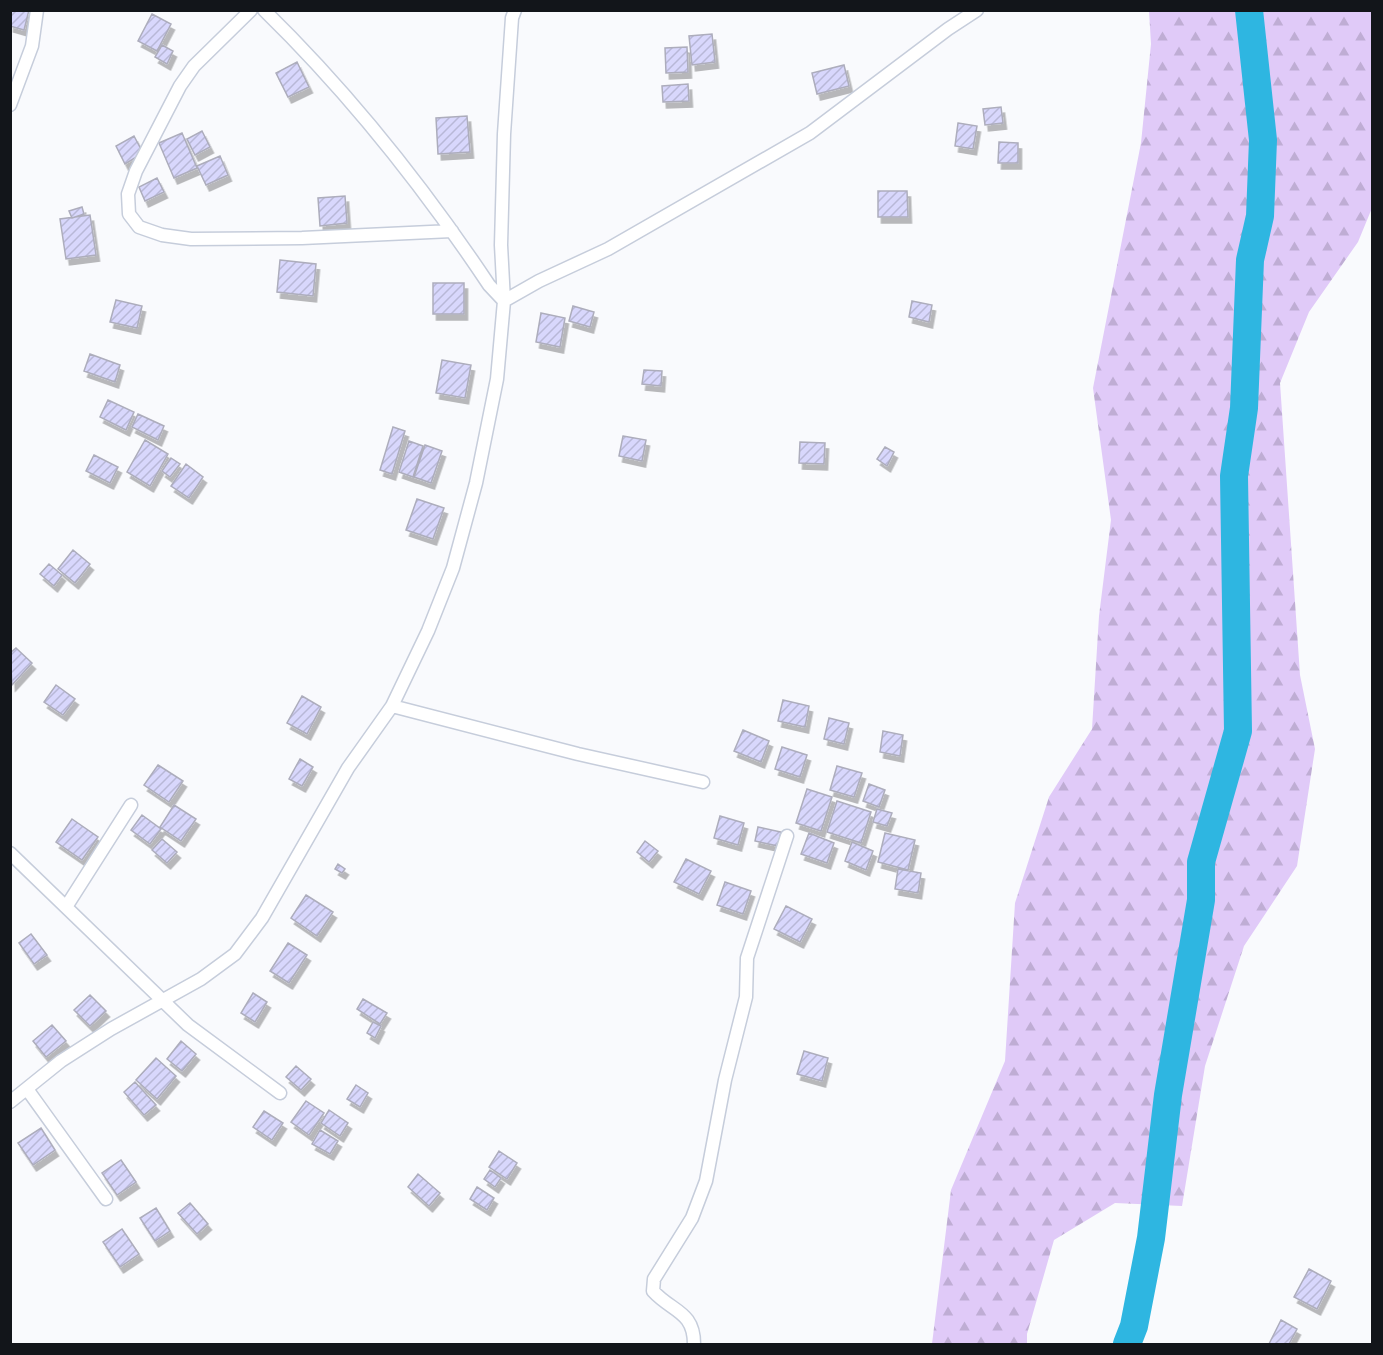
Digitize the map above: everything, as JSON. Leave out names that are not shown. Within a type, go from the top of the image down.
[{"type":"street","points":[[10,105],[32,46],[38,10]]},
{"type":"street","points":[[251,10],[194,66],[180,86],[136,171],[128,194],[129,214],[139,227],[162,235],[191,239],[302,238],[452,231]]},
{"type":"street","points":[[264,10],[343,93],[452,231],[489,285],[504,301]]},
{"type":"street","points":[[10,1102],[71,1055],[201,979],[235,954],[262,918],[348,768],[392,706],[428,631],[453,568],[476,483],[497,379],[504,301],[501,245],[504,134],[512,18],[515,10]]},
{"type":"street","points":[[504,301],[539,281],[608,249],[810,133],[948,29],[977,10]]},
{"type":"street","points":[[392,706],[578,754],[703,782]]},
{"type":"street","points":[[66,908],[131,804]]},
{"type":"street","points":[[694,1344],[694,1331],[685,1315],[663,1302],[653,1291],[654,1279],[692,1218],[706,1181],[725,1080],[746,997],[747,958],[787,836]]},
{"type":"street","points":[[10,853],[188,1025],[280,1094]]},
{"type":"street","points":[[27,1089],[106,1199]]},
{"type":"green space","points":[[1149,11],[1372,11],[1372,208],[1358,242],[1309,312],[1280,383],[1300,675],[1315,749],[1297,866],[1244,946],[1205,1066],[1182,1206],[1115,1203],[1054,1240],[1027,1334],[1027,1344],[932,1344],[951,1190],[1005,1061],[1015,903],[1049,797],[1092,729],[1099,616],[1111,520],[1093,388],[1141,143],[1151,44]]},
{"type":"building","points":[[11,10],[29,10],[24,30],[10,26]]},
{"type":"building","points":[[152,14],[171,24],[157,51],[138,41]]},
{"type":"building","points":[[712,34],[715,62],[692,65],[689,36]]},
{"type":"building","points":[[162,45],[173,51],[167,64],[155,57]]},
{"type":"building","points":[[687,47],[688,72],[666,73],[665,48]]},
{"type":"building","points":[[297,62],[309,87],[288,97],[276,73]]},
{"type":"building","points":[[844,65],[849,86],[817,94],[812,73]]},
{"type":"building","points":[[688,84],[689,101],[663,102],[662,86]]},
{"type":"building","points":[[1001,107],[1003,123],[985,125],[983,109]]},
{"type":"building","points":[[467,116],[470,152],[438,154],[436,118]]},
{"type":"building","points":[[958,123],[977,126],[973,149],[955,146]]},
{"type":"building","points":[[202,131],[210,147],[195,155],[187,139]]},
{"type":"building","points":[[182,133],[197,168],[174,178],[159,143]]},
{"type":"building","points":[[134,136],[143,153],[125,164],[116,146]]},
{"type":"building","points":[[999,142],[1018,143],[1018,163],[998,163]]},
{"type":"building","points":[[220,156],[228,175],[206,185],[197,166]]},
{"type":"building","points":[[157,178],[164,192],[145,201],[139,187]]},
{"type":"building","points":[[878,191],[907,191],[908,217],[878,217]]},
{"type":"building","points":[[345,196],[347,223],[320,226],[318,198]]},
{"type":"building","points":[[82,207],[84,214],[72,218],[69,211]]},
{"type":"building","points":[[90,215],[96,255],[66,259],[60,219]]},
{"type":"building","points":[[280,260],[316,264],[313,296],[277,292]]},
{"type":"building","points":[[433,283],[464,283],[464,314],[433,314]]},
{"type":"building","points":[[116,300],[142,306],[137,328],[110,322]]},
{"type":"building","points":[[912,301],[932,305],[929,322],[909,317]]},
{"type":"building","points":[[573,306],[594,312],[590,327],[569,321]]},
{"type":"building","points":[[541,313],[565,318],[560,347],[536,342]]},
{"type":"building","points":[[90,354],[120,365],[115,382],[84,371]]},
{"type":"building","points":[[442,360],[471,365],[465,398],[436,393]]},
{"type":"building","points":[[644,370],[662,371],[661,386],[642,384]]},
{"type":"building","points":[[108,400],[134,412],[126,430],[100,417]]},
{"type":"building","points":[[138,414],[164,426],[158,440],[132,427]]},
{"type":"building","points":[[393,427],[405,431],[392,474],[380,470]]},
{"type":"building","points":[[623,436],[646,440],[642,461],[619,456]]},
{"type":"building","points":[[145,440],[168,454],[150,486],[127,472]]},
{"type":"building","points":[[409,441],[423,446],[413,477],[399,472]]},
{"type":"building","points":[[800,442],[825,443],[824,464],[799,463]]},
{"type":"building","points":[[425,445],[442,451],[431,483],[414,477]]},
{"type":"building","points":[[885,447],[894,452],[887,466],[877,459]]},
{"type":"building","points":[[94,455],[118,467],[110,483],[86,471]]},
{"type":"building","points":[[171,458],[180,464],[170,477],[162,471]]},
{"type":"building","points":[[186,464],[203,477],[189,498],[171,486]]},
{"type":"building","points":[[417,499],[444,508],[433,539],[406,530]]},
{"type":"building","points":[[73,550],[90,564],[75,583],[58,569]]},
{"type":"building","points":[[49,564],[62,575],[54,586],[40,574]]},
{"type":"building","points":[[16,648],[32,663],[12,685],[10,653]]},
{"type":"building","points":[[56,685],[75,699],[63,715],[44,702]]},
{"type":"building","points":[[302,696],[321,707],[307,734],[287,723]]},
{"type":"building","points":[[783,700],[809,706],[805,727],[778,721]]},
{"type":"building","points":[[829,718],[849,723],[844,744],[824,739]]},
{"type":"building","points":[[743,730],[769,741],[761,762],[734,751]]},
{"type":"building","points":[[883,731],[903,735],[900,756],[880,752]]},
{"type":"building","points":[[782,747],[807,755],[800,777],[775,769]]},
{"type":"building","points":[[300,759],[313,767],[302,786],[289,779]]},
{"type":"building","points":[[158,765],[183,781],[169,802],[144,785]]},
{"type":"building","points":[[837,766],[862,773],[854,797],[830,790]]},
{"type":"building","points":[[869,784],[885,790],[879,807],[863,801]]},
{"type":"building","points":[[807,789],[832,797],[821,831],[796,823]]},
{"type":"building","points":[[837,801],[871,812],[861,843],[827,832]]},
{"type":"building","points":[[174,805],[196,819],[181,841],[160,827]]},
{"type":"building","points":[[877,809],[892,813],[887,826],[873,822]]},
{"type":"building","points":[[142,815],[161,829],[150,844],[131,830]]},
{"type":"building","points":[[720,816],[744,823],[738,845],[714,838]]},
{"type":"building","points":[[72,819],[98,837],[82,860],[56,842]]},
{"type":"building","points":[[758,827],[781,832],[778,846],[755,841]]},
{"type":"building","points":[[809,833],[834,843],[827,863],[801,854]]},
{"type":"building","points":[[885,833],[915,840],[908,870],[878,862]]},
{"type":"building","points":[[162,839],[177,852],[167,863],[152,850]]},
{"type":"building","points":[[645,841],[658,851],[649,862],[637,852]]},
{"type":"building","points":[[852,842],[873,851],[866,870],[845,861]]},
{"type":"building","points":[[686,859],[711,871],[699,894],[674,882]]},
{"type":"building","points":[[338,864],[345,869],[342,873],[335,869]]},
{"type":"building","points":[[898,869],[921,873],[918,893],[895,889]]},
{"type":"building","points":[[725,882],[751,891],[743,914],[717,905]]},
{"type":"building","points":[[306,895],[333,912],[317,936],[291,918]]},
{"type":"building","points":[[786,906],[812,919],[800,942],[774,929]]},
{"type":"building","points":[[31,934],[47,955],[34,964],[19,943]]},
{"type":"building","points":[[288,943],[307,955],[289,983],[270,971]]},
{"type":"building","points":[[253,993],[267,1002],[255,1022],[241,1013]]},
{"type":"building","points":[[90,995],[106,1011],[90,1026],[74,1010]]},
{"type":"building","points":[[363,999],[387,1013],[380,1024],[357,1009]]},
{"type":"building","points":[[373,1022],[381,1026],[375,1038],[367,1033]]},
{"type":"building","points":[[52,1025],[66,1041],[46,1057],[33,1041]]},
{"type":"building","points":[[181,1041],[196,1054],[182,1071],[167,1059]]},
{"type":"building","points":[[804,1051],[828,1058],[822,1081],[797,1074]]},
{"type":"building","points":[[156,1058],[176,1076],[157,1099],[136,1080]]},
{"type":"building","points":[[296,1066],[311,1079],[301,1090],[286,1077]]},
{"type":"building","points":[[135,1082],[156,1105],[144,1115],[124,1092]]},
{"type":"building","points":[[356,1085],[368,1093],[360,1107],[347,1099]]},
{"type":"building","points":[[306,1101],[324,1113],[309,1135],[291,1122]]},
{"type":"building","points":[[329,1110],[348,1123],[340,1136],[321,1123]]},
{"type":"building","points":[[264,1111],[283,1123],[272,1140],[253,1127]]},
{"type":"building","points":[[41,1128],[55,1150],[33,1165],[18,1143]]},
{"type":"building","points":[[320,1130],[338,1141],[330,1154],[312,1144]]},
{"type":"building","points":[[499,1151],[517,1163],[507,1179],[489,1167]]},
{"type":"building","points":[[121,1160],[136,1182],[117,1195],[102,1173]]},
{"type":"building","points":[[490,1170],[501,1178],[495,1187],[484,1179]]},
{"type":"building","points":[[418,1174],[440,1193],[429,1206],[408,1187]]},
{"type":"building","points":[[477,1187],[494,1198],[487,1210],[470,1199]]},
{"type":"building","points":[[190,1203],[208,1224],[197,1234],[178,1213]]},
{"type":"building","points":[[156,1208],[170,1231],[155,1241],[140,1218]]},
{"type":"building","points":[[122,1229],[139,1254],[120,1267],[103,1242]]},
{"type":"building","points":[[1309,1269],[1331,1281],[1317,1309],[1294,1297]]},
{"type":"building","points":[[1281,1320],[1297,1329],[1289,1344],[1269,1344]]},
{"type":"waterway","points":[[1127,1344],[1134,1326],[1151,1238],[1168,1095],[1201,900],[1201,862],[1238,731],[1234,476],[1244,408],[1250,260],[1260,216],[1263,140],[1249,10]]}]
